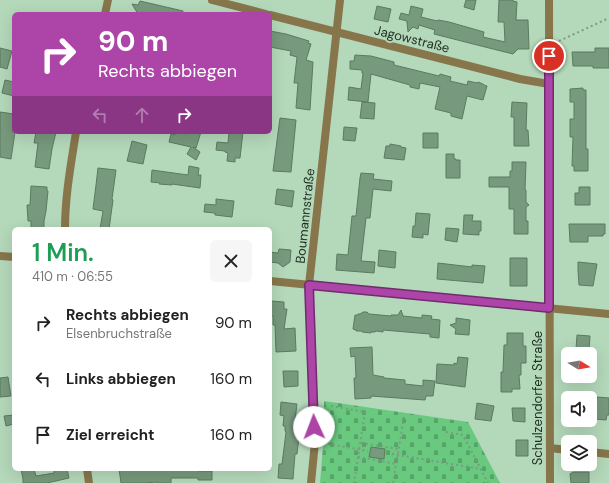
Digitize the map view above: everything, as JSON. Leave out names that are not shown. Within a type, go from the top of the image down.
[{"type":"street","points":[[105,12],[108,0]]},
{"type":"street","points":[[212,0],[258,12]]},
{"type":"street","name":"Boumannstraße","points":[[311,483],[315,442],[309,285],[340,0]]},
{"type":"street","name":"Schulzendorfer Straße","points":[[549,0],[550,483]]},
{"type":"street","name":"Jagowstraße","points":[[272,16],[520,79],[549,84]]},
{"type":"street","points":[[65,227],[70,172],[76,134]]},
{"type":"street","points":[[0,256],[12,257]]},
{"type":"street","points":[[272,281],[609,314]]},
{"type":"street","points":[[550,448],[561,449]]},
{"type":"street","points":[[597,453],[609,454]]},
{"type":"street","points":[[86,471],[89,483]]},
{"type":"path","points":[[559,41],[609,18]]},
{"type":"path","points":[[332,406],[365,412],[354,483]]},
{"type":"path","points":[[394,483],[404,417]]},
{"type":"path","points":[[446,432],[463,435],[488,483]]},
{"type":"path","points":[[360,442],[399,449]]},
{"type":"path","points":[[322,443],[368,451]]},
{"type":"path","points":[[392,454],[481,469]]},
{"type":"path","points":[[358,457],[397,464]]},
{"type":"green space","points":[[324,401],[468,422],[500,483],[320,483],[324,433]]},
{"type":"building","points":[[466,0],[476,0],[474,10],[464,7]]},
{"type":"building","points":[[499,0],[513,0],[517,2],[516,20],[528,20],[529,49],[518,49],[513,54],[434,34],[435,30],[419,25],[418,29],[413,27],[408,32],[407,21],[399,19],[401,13],[409,15],[411,6],[423,9],[421,17],[449,22],[484,32],[483,37],[505,42],[504,22],[498,22]]},
{"type":"building","points":[[140,1],[183,12],[137,12],[132,4],[138,5]]},
{"type":"building","points":[[377,6],[391,9],[388,22],[374,19]]},
{"type":"building","points":[[272,31],[309,41],[308,43],[311,44],[306,60],[313,62],[310,110],[296,108],[298,83],[294,83],[297,57],[290,55],[291,51],[272,47]]},
{"type":"building","points":[[0,48],[12,51],[7,69],[0,67]]},
{"type":"building","points":[[595,48],[609,48],[609,68],[573,66],[572,52],[595,52]]},
{"type":"building","points":[[355,55],[371,56],[394,62],[394,65],[439,76],[440,74],[451,77],[450,81],[467,85],[468,81],[478,82],[487,86],[483,100],[467,96],[462,119],[451,116],[451,113],[435,109],[440,87],[420,83],[419,89],[371,74],[368,102],[348,100],[349,87],[361,89],[362,70],[350,69],[350,61],[354,61]]},
{"type":"building","points":[[5,80],[12,82],[12,96],[2,93]]},
{"type":"building","points":[[583,88],[583,90],[586,90],[586,149],[588,149],[588,171],[574,171],[574,166],[572,166],[573,137],[570,137],[570,119],[574,119],[574,102],[570,102],[570,89]]},
{"type":"building","points":[[362,102],[375,103],[374,119],[360,118]]},
{"type":"building","points":[[512,102],[527,103],[526,130],[528,130],[529,146],[514,146],[514,117],[511,117]]},
{"type":"building","points":[[0,112],[12,114],[12,134],[15,134],[11,159],[0,157]]},
{"type":"building","points":[[280,118],[296,120],[291,172],[273,171]]},
{"type":"building","points":[[344,127],[357,128],[355,141],[343,140]]},
{"type":"building","points":[[423,133],[438,133],[438,148],[423,148]]},
{"type":"building","points":[[36,134],[56,134],[49,169],[35,167],[38,143],[34,143]]},
{"type":"building","points":[[171,134],[200,134],[196,148],[193,147],[200,152],[196,160],[187,154],[191,147],[169,142]]},
{"type":"building","points":[[229,134],[243,134],[240,158],[235,158],[235,162],[227,161],[228,153],[225,151],[216,150],[217,142],[228,143]]},
{"type":"building","points":[[132,141],[147,145],[143,164],[127,161]]},
{"type":"building","points":[[390,144],[406,148],[404,160],[384,158],[386,146],[390,146]]},
{"type":"building","points":[[446,154],[454,154],[454,159],[460,160],[460,178],[446,178]]},
{"type":"building","points":[[512,162],[526,162],[525,190],[526,202],[529,205],[526,207],[528,234],[514,234],[514,209],[509,209],[509,187],[489,187],[489,177],[510,177]]},
{"type":"building","points":[[189,166],[199,168],[198,175],[201,175],[200,188],[151,182],[152,170],[188,175]]},
{"type":"building","points":[[98,168],[116,170],[109,227],[100,227],[103,211],[93,209]]},
{"type":"building","points":[[361,173],[374,174],[373,179],[392,181],[391,191],[373,189],[370,218],[366,218],[361,261],[375,262],[374,273],[336,270],[337,254],[348,255],[352,216],[356,216]]},
{"type":"building","points":[[31,186],[47,187],[48,191],[44,227],[31,227],[31,221],[28,221],[27,205],[30,205]]},
{"type":"building","points":[[579,187],[590,187],[590,205],[575,205],[575,193],[579,193]]},
{"type":"building","points":[[277,189],[294,191],[292,207],[275,204]]},
{"type":"building","points":[[216,199],[234,201],[232,217],[204,212],[205,204],[216,205]]},
{"type":"building","points":[[416,213],[430,214],[428,235],[423,234],[423,238],[412,237]]},
{"type":"building","points":[[464,215],[473,215],[472,221],[481,221],[481,231],[479,231],[479,235],[463,234]]},
{"type":"building","points":[[569,224],[605,224],[605,234],[603,234],[603,236],[588,236],[588,242],[570,242]]},
{"type":"building","points":[[446,228],[459,229],[457,242],[445,240]]},
{"type":"building","points":[[279,249],[291,250],[290,262],[283,267],[278,263],[272,262],[272,252],[278,253]]},
{"type":"building","points":[[379,250],[396,252],[395,268],[378,266]]},
{"type":"building","points":[[510,258],[527,258],[527,286],[510,286]]},
{"type":"building","points":[[578,262],[597,264],[593,286],[579,285]]},
{"type":"building","points":[[438,263],[472,267],[472,265],[485,266],[483,283],[437,279]]},
{"type":"building","points":[[272,301],[284,302],[284,309],[287,309],[284,329],[295,328],[296,351],[276,352],[275,325],[273,325]]},
{"type":"building","points":[[401,310],[403,316],[422,318],[422,315],[432,316],[431,319],[440,320],[439,338],[430,337],[430,334],[383,330],[383,332],[376,331],[371,333],[356,331],[353,329],[355,315],[367,312],[369,314],[391,316],[398,315]]},
{"type":"building","points":[[456,318],[470,320],[469,335],[455,334],[456,329],[450,325],[456,323]]},
{"type":"building","points":[[507,333],[523,333],[523,346],[526,346],[526,363],[521,363],[521,375],[519,375],[520,389],[512,389],[512,392],[501,392],[501,372],[503,372],[504,345],[507,345]]},
{"type":"building","points":[[577,335],[590,336],[589,347],[576,347]]},
{"type":"building","points":[[372,347],[373,375],[384,378],[405,380],[405,384],[423,386],[423,380],[435,381],[433,396],[426,396],[425,400],[371,396],[371,398],[355,399],[355,356],[351,357],[350,348]]},
{"type":"building","points":[[458,357],[468,358],[465,387],[436,383],[437,364],[457,364]]},
{"type":"building","points":[[283,371],[298,371],[298,386],[284,387]]},
{"type":"building","points":[[8,377],[11,396],[0,397],[0,378]]},
{"type":"building","points":[[597,397],[609,398],[609,415],[607,415],[606,420],[597,419]]},
{"type":"building","points":[[281,402],[297,404],[294,428],[297,428],[296,436],[299,437],[297,454],[295,454],[293,479],[278,478],[279,464],[282,464],[286,432],[285,426],[283,426],[284,416],[280,415]]},
{"type":"building","points":[[477,403],[494,406],[491,421],[475,419]]},
{"type":"building","points":[[512,408],[525,408],[525,422],[513,421]]},
{"type":"building","points":[[12,415],[12,424],[6,426],[4,416]]},
{"type":"building","points":[[516,440],[528,440],[528,456],[516,456]]},
{"type":"building","points":[[371,447],[385,449],[384,459],[369,457]]},
{"type":"building","points":[[21,471],[35,471],[36,476],[54,473],[54,471],[67,471],[69,478],[47,483],[23,483]]},
{"type":"building","points":[[119,471],[212,471],[212,480],[198,480],[198,478],[171,478],[171,483],[121,483]]},
{"type":"building","points":[[573,472],[589,472],[589,483],[571,483],[570,474]]},
{"type":"route","points":[[314,427],[309,285],[549,308],[549,56]]}]
